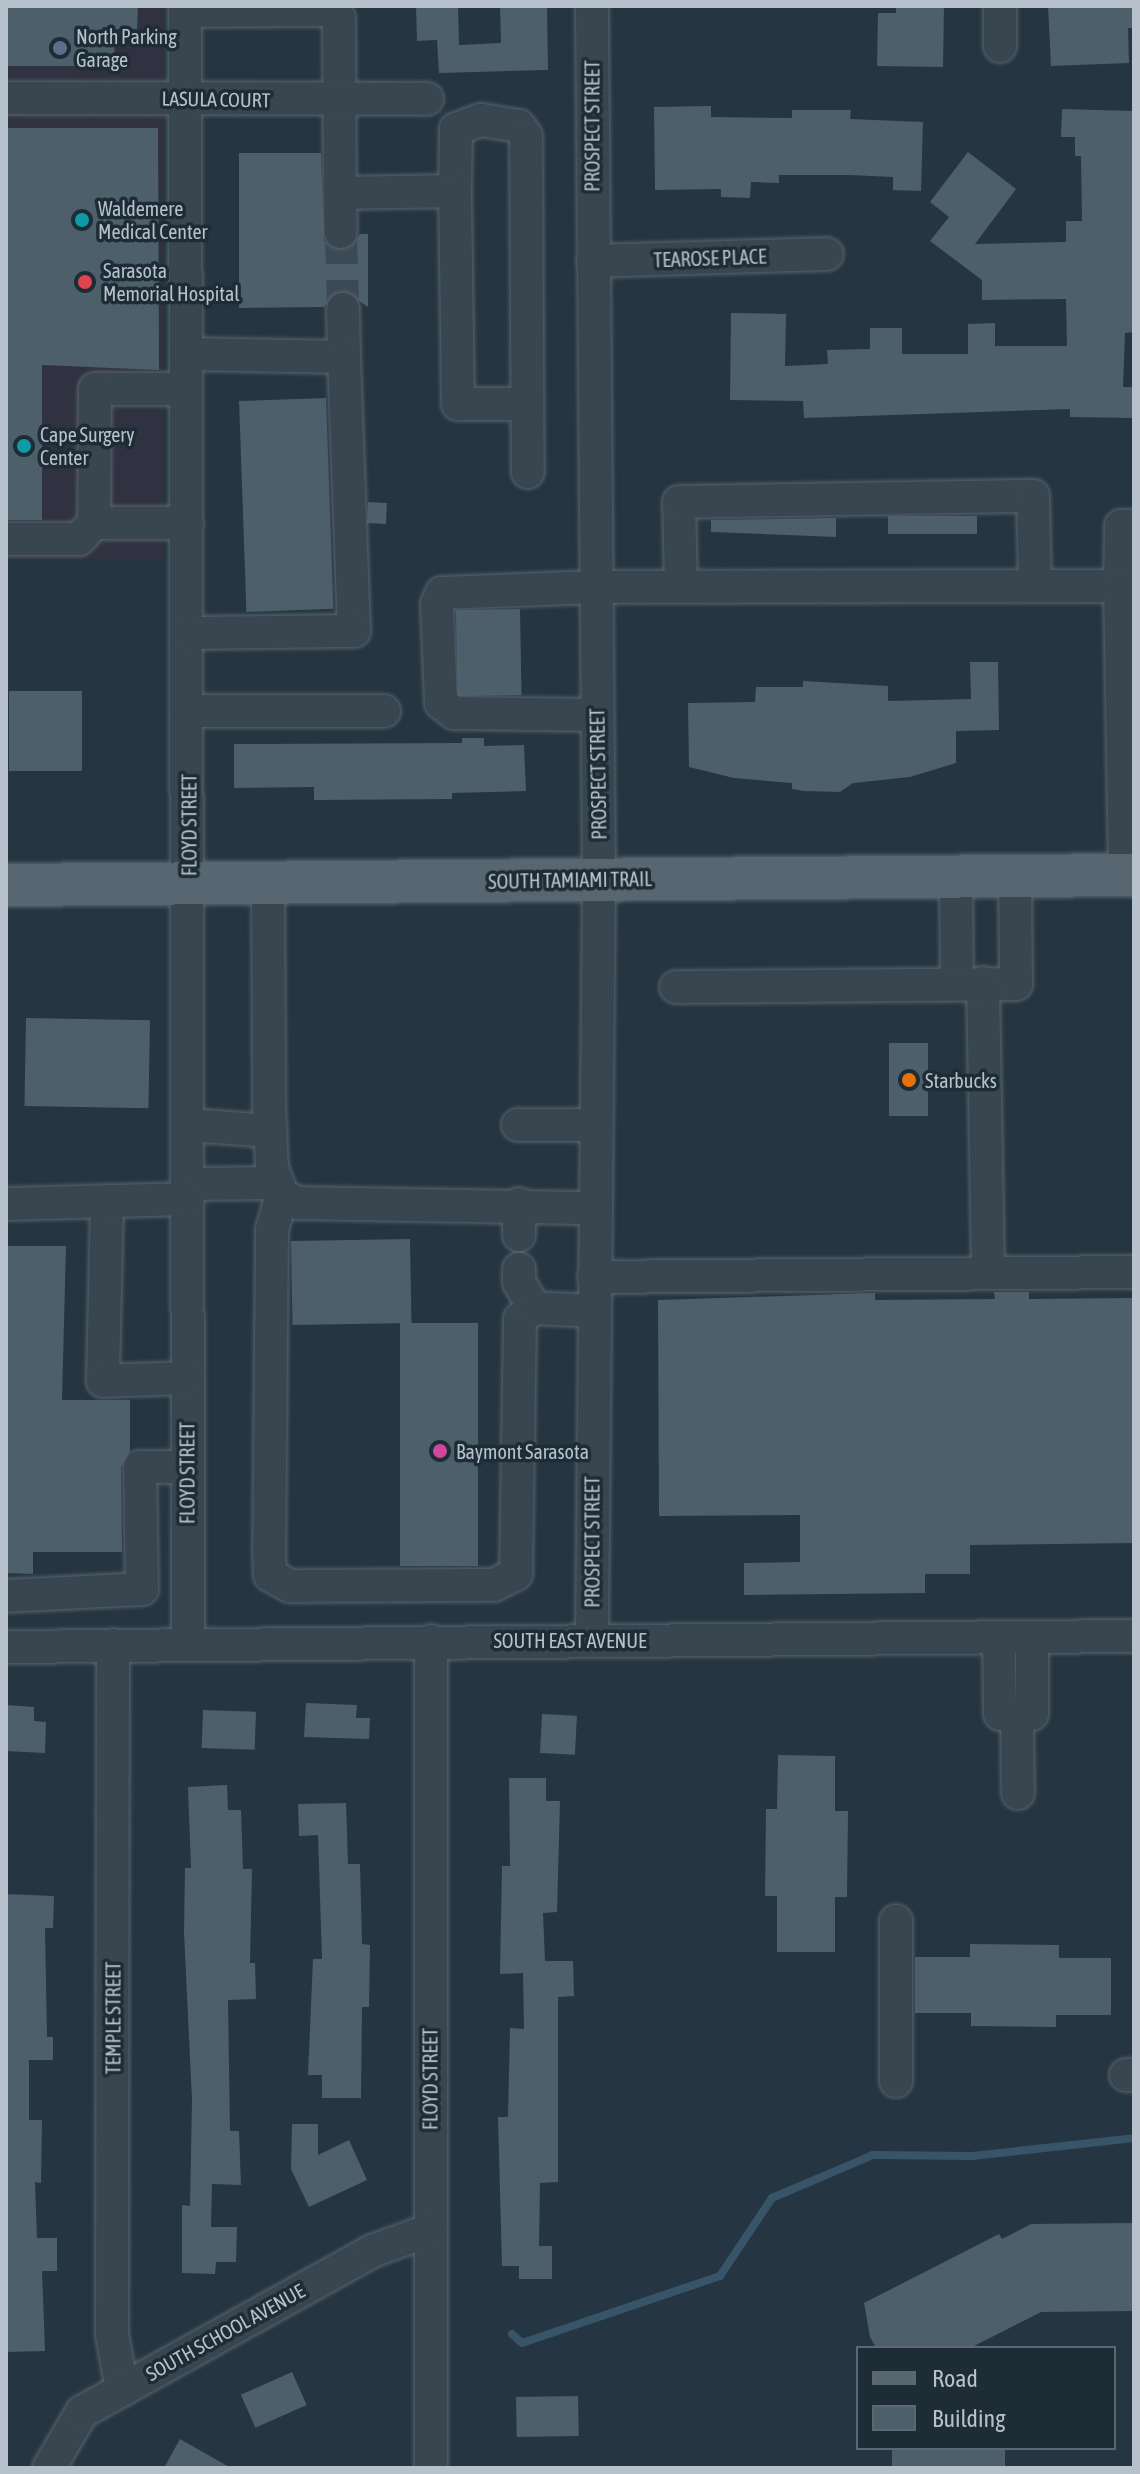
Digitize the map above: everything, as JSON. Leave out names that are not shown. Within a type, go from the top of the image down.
[{"type":"main road","name":"SOUTH TAMIAMI TRAIL","points":[[6,885],[1130,875]]},
{"type":"street","name":"PROSPECT STREET","points":[[592,6],[599,880],[592,1638]]},
{"type":"street","points":[[1000,6],[1000,46]]},
{"type":"street","points":[[185,9],[326,10],[339,18],[337,102],[341,232]]},
{"type":"street","name":"FLOYD STREET","points":[[185,9],[190,884],[186,1467],[188,1643]]},
{"type":"street","name":"LASULA COURT","points":[[6,98],[337,102],[427,99]]},
{"type":"street","points":[[527,404],[458,404],[456,129],[481,120],[519,126],[526,136],[528,472]]},
{"type":"street","points":[[340,193],[455,191]]},
{"type":"street","name":"TEAROSE PLACE","points":[[593,261],[827,254]]},
{"type":"street","points":[[188,633],[354,631],[343,309]]},
{"type":"street","points":[[186,354],[344,357]]},
{"type":"street","points":[[6,539],[79,539],[94,523],[95,389],[186,389]]},
{"type":"street","points":[[681,587],[679,502],[1033,496],[1035,586]]},
{"type":"street","points":[[94,523],[187,523]]},
{"type":"street","points":[[1127,526],[1120,586],[1130,875]]},
{"type":"street","points":[[597,715],[454,713],[441,703],[437,604],[442,593],[452,590],[596,587],[1120,586]]},
{"type":"street","points":[[189,711],[384,711]]},
{"type":"street","points":[[956,876],[970,983],[988,1273]]},
{"type":"street","points":[[676,987],[1016,984],[1015,876]]},
{"type":"street","points":[[268,883],[270,1131],[280,1189],[272,1229],[270,1575],[290,1586],[494,1585],[516,1574],[520,1319],[534,1308],[593,1311]]},
{"type":"street","points":[[189,1125],[270,1131]]},
{"type":"street","points":[[518,1125],[596,1125]]},
{"type":"street","points":[[6,1204],[107,1201],[188,1192],[280,1189],[298,1203],[519,1220],[594,1208]]},
{"type":"street","points":[[107,1201],[103,1381],[187,1378]]},
{"type":"street","points":[[519,1269],[519,1282],[534,1308]]},
{"type":"street","points":[[594,1277],[1134,1272]]},
{"type":"street","points":[[6,1596],[142,1589],[140,1467],[186,1467]]},
{"type":"street","name":"SOUTH EAST AVENUE","points":[[6,1647],[592,1638],[999,1639],[1134,1636]]},
{"type":"street","points":[[1016,1714],[1032,1638]]},
{"type":"street","points":[[999,1639],[1016,1714],[1018,1793]]},
{"type":"street","name":"FLOYD STREET","points":[[431,1641],[431,2468]]},
{"type":"street","name":"TEMPLE STREET","points":[[113,1645],[112,2334],[122,2390]]},
{"type":"street","points":[[896,1921],[896,2081]]},
{"type":"street","name":"SOUTH SCHOOL AVENUE","points":[[49,2468],[82,2412],[372,2251],[430,2230]]},
{"type":"shaded area","name":"Sarasota Memorial Hospital","points":[[6,6],[163,6],[163,559],[6,559]]},
{"type":"building","name":"North Parking Garage","points":[[6,6],[138,6],[137,29],[115,29],[114,66],[6,66]]},
{"type":"building","points":[[416,6],[458,6],[459,45],[501,43],[500,6],[547,6],[548,70],[439,73],[437,40],[417,41]]},
{"type":"building","points":[[896,6],[944,6],[943,67],[877,66],[878,13],[896,13]]},
{"type":"building","points":[[1048,6],[1134,6],[1134,28],[1128,28],[1129,63],[1051,66]]},
{"type":"building","points":[[711,106],[711,117],[792,118],[792,110],[851,110],[850,119],[923,122],[921,191],[893,190],[893,177],[850,175],[779,175],[779,183],[751,182],[750,198],[721,197],[721,189],[655,190],[654,107]]},
{"type":"building","points":[[1062,109],[1134,111],[1134,332],[1125,333],[1123,387],[1134,387],[1134,418],[1070,417],[1070,409],[804,418],[803,401],[730,400],[731,313],[786,314],[785,366],[828,364],[827,350],[870,349],[870,328],[902,328],[902,354],[968,354],[968,324],[995,323],[995,346],[1067,346],[1066,299],[982,300],[982,280],[930,241],[949,217],[930,202],[968,152],[1016,189],[975,244],[1066,242],[1066,221],[1082,221],[1081,156],[1075,156],[1075,137],[1061,137]]},
{"type":"building","name":"Waldemere Medical Center","points":[[6,128],[158,128],[159,370],[42,365],[42,520],[6,520]]},
{"type":"building","points":[[239,153],[321,153],[324,241],[342,251],[352,248],[360,234],[368,234],[368,307],[343,290],[333,293],[324,307],[239,308]]},
{"type":"building","points":[[326,398],[333,609],[246,612],[239,401]]},
{"type":"building","points":[[368,502],[387,503],[386,524],[367,523]]},
{"type":"building","points":[[888,516],[977,516],[977,534],[888,534]]},
{"type":"building","points":[[836,518],[836,537],[711,532],[711,520]]},
{"type":"building","points":[[520,609],[522,695],[458,696],[456,610]]},
{"type":"building","points":[[970,662],[998,662],[999,730],[956,731],[956,763],[910,777],[853,783],[840,792],[804,791],[792,789],[792,783],[734,778],[689,767],[688,703],[755,702],[756,687],[803,687],[803,681],[888,686],[888,701],[971,699]]},
{"type":"building","points":[[9,691],[82,691],[82,771],[9,771]]},
{"type":"building","points":[[462,738],[484,738],[484,746],[524,745],[526,791],[452,793],[452,799],[314,800],[314,787],[234,788],[234,744],[462,743]]},
{"type":"building","points":[[26,1018],[150,1020],[148,1108],[24,1106]]},
{"type":"building","name":"Starbucks","points":[[889,1043],[928,1043],[928,1116],[889,1116]]},
{"type":"building","points":[[410,1239],[411,1323],[292,1325],[291,1241]]},
{"type":"building","points":[[6,1246],[66,1246],[62,1400],[130,1400],[130,1451],[121,1467],[122,1552],[33,1552],[33,1574],[6,1573]]},
{"type":"building","points":[[994,1292],[1029,1292],[1029,1299],[1134,1298],[1134,1543],[970,1545],[970,1574],[925,1574],[925,1593],[744,1595],[744,1563],[800,1562],[800,1515],[659,1516],[658,1300],[875,1293],[875,1300],[995,1299]]},
{"type":"building","name":"Baymont Sarasota","points":[[400,1323],[478,1323],[478,1566],[400,1566]]},
{"type":"building","points":[[306,1703],[357,1705],[356,1718],[370,1718],[369,1739],[304,1737]]},
{"type":"building","points":[[6,1705],[34,1707],[34,1721],[46,1722],[45,1753],[6,1751]]},
{"type":"building","points":[[203,1710],[256,1712],[255,1750],[202,1748]]},
{"type":"building","points":[[542,1714],[577,1716],[575,1755],[540,1753]]},
{"type":"building","points":[[778,1755],[835,1756],[835,1811],[848,1811],[847,1897],[835,1897],[835,1952],[777,1952],[777,1896],[765,1896],[766,1809],[777,1809]]},
{"type":"building","points":[[509,1778],[546,1778],[546,1801],[560,1801],[557,1912],[543,1913],[545,1961],[573,1961],[574,1996],[558,1997],[558,2182],[540,2183],[539,2246],[552,2246],[552,2279],[519,2279],[519,2266],[502,2266],[498,2117],[508,2117],[510,2028],[524,2029],[523,1973],[500,1974],[502,1866],[510,1866]]},
{"type":"building","points":[[227,1785],[228,1810],[241,1810],[243,1869],[252,1869],[250,1963],[255,1963],[256,1999],[228,2000],[230,2131],[239,2131],[241,2185],[212,2184],[211,2227],[237,2227],[236,2262],[216,2262],[215,2274],[182,2273],[182,2205],[190,2206],[192,2100],[184,1932],[185,1868],[191,1868],[188,1787]]},
{"type":"building","points":[[346,1803],[348,1864],[360,1864],[362,1944],[370,1945],[369,2007],[362,2007],[361,2098],[322,2098],[322,2075],[308,2075],[313,1959],[322,1959],[318,1835],[299,1836],[298,1804]]},
{"type":"building","points":[[6,1894],[54,1896],[53,1928],[45,1928],[47,2037],[53,2037],[53,2060],[29,2060],[29,2120],[42,2120],[41,2183],[35,2182],[37,2238],[57,2238],[57,2271],[42,2271],[45,2351],[6,2352]]},
{"type":"building","points":[[970,1944],[1059,1945],[1059,1958],[1111,1958],[1111,2015],[1056,2015],[1056,2027],[971,2026],[971,2013],[915,2013],[915,1957],[970,1957]]},
{"type":"building","points":[[292,2124],[318,2124],[318,2155],[349,2140],[367,2180],[309,2207],[291,2169]]},
{"type":"building","points":[[1134,2223],[1134,2311],[1041,2312],[974,2346],[875,2346],[870,2337],[864,2303],[999,2234],[1002,2239],[1031,2224]]},
{"type":"building","points":[[292,2372],[307,2405],[255,2428],[241,2395]]},
{"type":"building","points":[[578,2396],[579,2436],[517,2437],[516,2397]]},
{"type":"building","points":[[180,2439],[231,2468],[164,2468]]},
{"type":"building","points":[[892,2450],[1005,2450],[1005,2468],[892,2468]]},
{"type":"waterway","points":[[512,2334],[522,2343],[720,2276],[772,2198],[873,2155],[972,2156],[1134,2138]]},
{"type":"tunnel","points":[[341,232],[343,309]]},
{"type":"place","name":"North Parking Garage","points":[[60,48]]},
{"type":"place","name":"Waldemere Medical Center","points":[[82,220]]},
{"type":"place","name":"Sarasota Memorial Hospital","points":[[85,282]]},
{"type":"place","name":"Cape Surgery Center","points":[[24,446]]},
{"type":"place","name":"Starbucks","points":[[909,1080]]},
{"type":"place","name":"Baymont Sarasota","points":[[440,1451]]}]
